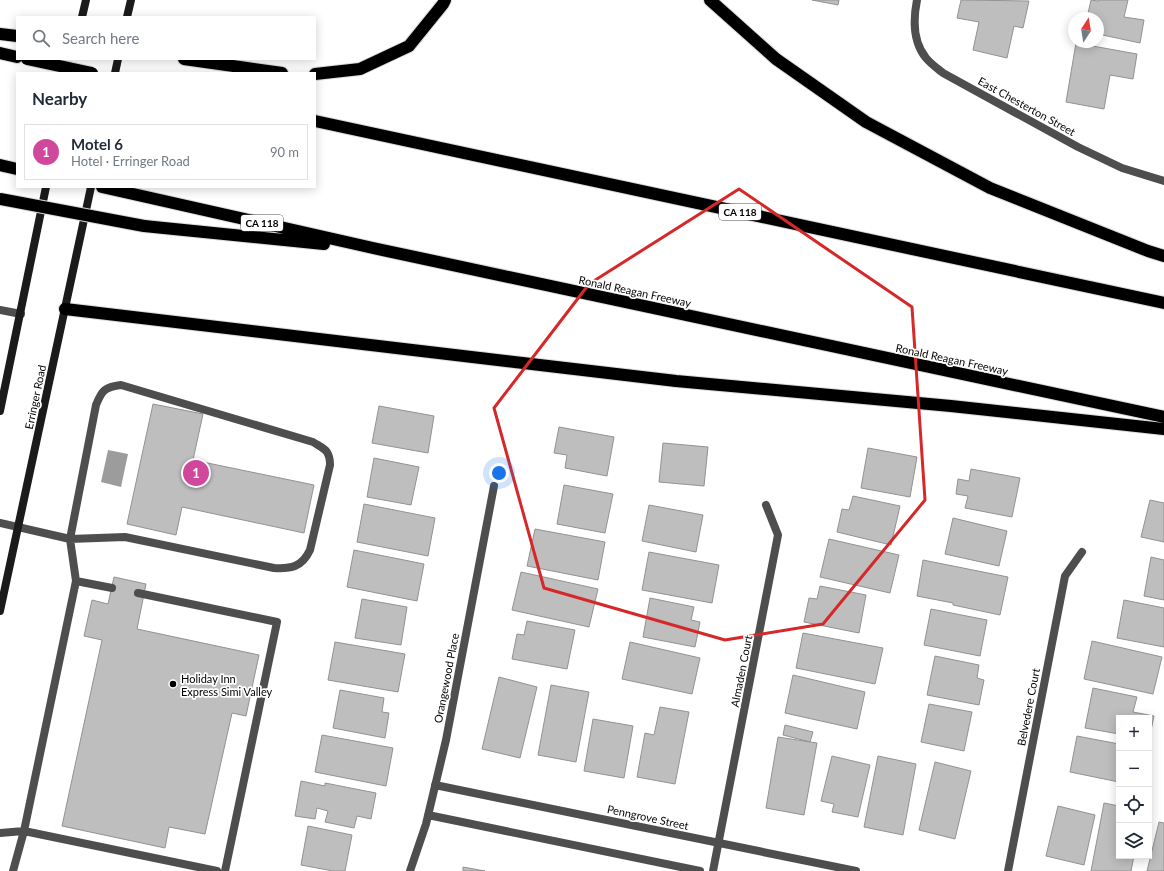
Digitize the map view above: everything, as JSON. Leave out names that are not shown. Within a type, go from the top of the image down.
[{"type":"highway","points":[[316,74],[360,69],[408,46],[446,0]]},
{"type":"highway","points":[[710,0],[776,59],[866,122],[990,188],[1164,256]]},
{"type":"highway","points":[[0,34],[16,36]]},
{"type":"highway","points":[[0,53],[16,57]]},
{"type":"highway","points":[[32,60],[87,72]]},
{"type":"highway","points":[[191,60],[275,72]]},
{"type":"highway","name":"CA 118","points":[[316,121],[1164,302]]},
{"type":"highway","points":[[0,165],[16,169]]},
{"type":"highway","name":"Ronald Reagan Freeway","points":[[106,188],[373,248],[1164,417]]},
{"type":"highway","points":[[0,199],[144,226],[373,248]]},
{"type":"highway","points":[[65,309],[676,381],[951,406],[1164,429]]},
{"type":"main road","points":[[82,16],[86,0]]},
{"type":"main road","points":[[127,16],[131,0]]},
{"type":"main road","points":[[70,72],[73,60]]},
{"type":"main road","points":[[115,72],[118,60]]},
{"type":"main road","points":[[0,411],[46,188]]},
{"type":"main road","name":"Erringer Road","points":[[0,611],[91,188]]},
{"type":"street","name":"East Chesterton Street","points":[[917,0],[914,15],[916,38],[926,58],[943,73],[1078,147],[1122,168],[1164,181]]},
{"type":"street","points":[[0,310],[21,314]]},
{"type":"street","points":[[0,523],[70,539],[124,537],[274,568],[298,566],[306,558],[310,550],[330,464],[330,457],[327,451],[313,442],[121,385],[108,387],[101,394],[96,405],[70,539],[76,581],[24,831],[13,871]]},
{"type":"street","name":"Orangewood Place","points":[[410,871],[428,815],[446,740],[494,486]]},
{"type":"street","name":"Almaden Court","points":[[713,871],[778,535],[766,505]]},
{"type":"street","name":"Belvedere Court","points":[[1008,871],[1065,576],[1082,552]]},
{"type":"street","points":[[76,581],[112,588]]},
{"type":"street","points":[[138,593],[277,622],[226,871]]},
{"type":"street","name":"Penngrove Street","points":[[435,785],[856,871]]},
{"type":"street","points":[[428,815],[700,871]]},
{"type":"street","points":[[0,833],[24,831],[217,871]]},
{"type":"highlighted area","points":[[739,189],[912,307],[925,500],[823,624],[725,640],[544,588],[494,408],[589,284]]},
{"type":"shaded area","points":[[108,450],[128,454],[121,487],[101,482]]},
{"type":"building","points":[[812,0],[839,0],[838,5]]},
{"type":"building","points":[[961,0],[1029,1],[1023,28],[1014,26],[1007,58],[973,50],[979,22],[957,18]]},
{"type":"building","points":[[1091,0],[1128,0],[1124,17],[1144,20],[1140,43],[1104,35],[1104,12],[1088,12]]},
{"type":"building","points":[[1075,48],[1104,48],[1137,54],[1133,79],[1110,75],[1104,109],[1066,102]]},
{"type":"building","points":[[153,404],[203,414],[193,460],[314,485],[304,533],[182,507],[176,535],[127,524]]},
{"type":"building","points":[[379,406],[434,416],[428,453],[372,443]]},
{"type":"building","points":[[559,427],[614,437],[607,476],[565,468],[567,455],[554,453]]},
{"type":"building","points":[[663,443],[708,447],[704,486],[659,482]]},
{"type":"building","points":[[868,448],[917,457],[910,497],[861,488]]},
{"type":"building","points":[[374,458],[419,467],[411,505],[367,497]]},
{"type":"building","points":[[971,469],[1020,478],[1012,517],[965,508],[968,496],[956,494],[958,479],[969,481]]},
{"type":"building","points":[[564,485],[613,494],[605,533],[557,524]]},
{"type":"building","points":[[853,496],[900,506],[891,545],[837,532],[842,509],[849,510]]},
{"type":"building","points":[[1150,500],[1164,503],[1164,542],[1141,537]]},
{"type":"building","points":[[364,504],[435,518],[428,556],[357,542]]},
{"type":"building","points":[[649,505],[703,515],[696,552],[642,541]]},
{"type":"building","points":[[953,518],[1007,531],[999,566],[945,554]]},
{"type":"building","points":[[535,529],[605,542],[598,580],[527,566]]},
{"type":"building","points":[[829,539],[899,555],[890,593],[820,577]]},
{"type":"building","points":[[354,550],[424,564],[417,601],[347,587]]},
{"type":"building","points":[[649,552],[719,565],[712,603],[642,590]]},
{"type":"building","points":[[1151,557],[1164,560],[1164,600],[1144,596]]},
{"type":"building","points":[[923,560],[1008,577],[1000,615],[953,605],[953,603],[917,596]]},
{"type":"building","points":[[521,572],[598,589],[589,627],[512,610]]},
{"type":"building","name":"Holiday Inn Express Simi Valley","points":[[114,577],[146,584],[137,629],[259,655],[246,716],[232,713],[205,834],[169,827],[165,848],[62,826],[102,640],[84,636],[92,600],[108,604]]},
{"type":"building","points":[[820,586],[866,595],[859,633],[804,622],[809,598],[817,599]]},
{"type":"building","points":[[650,598],[694,607],[691,620],[700,622],[695,647],[643,637]]},
{"type":"building","points":[[362,599],[407,607],[401,645],[355,638]]},
{"type":"building","points":[[1124,600],[1164,608],[1164,647],[1117,638]]},
{"type":"building","points":[[931,609],[987,620],[980,656],[924,645]]},
{"type":"building","points":[[527,621],[575,630],[567,669],[512,659],[517,634],[524,635]]},
{"type":"building","points":[[803,633],[883,648],[875,684],[796,668]]},
{"type":"building","points":[[1092,641],[1162,657],[1153,694],[1084,679]]},
{"type":"building","points":[[335,642],[405,654],[398,692],[328,680]]},
{"type":"building","points":[[630,642],[700,658],[692,694],[622,679]]},
{"type":"building","points":[[935,656],[979,665],[977,678],[984,680],[979,705],[927,695]]},
{"type":"building","points":[[793,675],[865,692],[857,729],[785,713]]},
{"type":"building","points":[[499,677],[537,687],[520,758],[482,749]]},
{"type":"building","points":[[551,685],[589,692],[576,762],[538,755]]},
{"type":"building","points":[[1093,688],[1137,697],[1133,712],[1149,715],[1116,715],[1116,733],[1085,728]]},
{"type":"building","points":[[340,690],[384,698],[382,712],[389,713],[385,738],[333,728]]},
{"type":"building","points":[[929,704],[972,712],[964,751],[921,742]]},
{"type":"building","points":[[660,707],[689,712],[675,784],[637,777],[645,733],[654,735]]},
{"type":"building","points":[[593,719],[633,726],[624,778],[584,771]]},
{"type":"building","points":[[785,725],[813,732],[810,742],[783,735]]},
{"type":"building","points":[[322,735],[393,748],[386,786],[315,772]]},
{"type":"building","points":[[1077,736],[1116,743],[1116,781],[1070,772]]},
{"type":"building","points":[[778,737],[817,743],[804,815],[766,808]]},
{"type":"building","points":[[832,756],[870,765],[858,817],[832,812],[834,804],[821,801]]},
{"type":"building","points":[[878,756],[916,764],[903,835],[864,827]]},
{"type":"building","points":[[935,762],[971,771],[955,839],[919,830]]},
{"type":"building","points":[[301,781],[325,786],[325,783],[376,793],[371,819],[357,816],[354,828],[325,822],[328,811],[317,808],[315,819],[295,816]]},
{"type":"building","points":[[1104,803],[1116,805],[1116,859],[1133,859],[1131,871],[1091,871]]},
{"type":"building","points":[[1058,806],[1095,815],[1084,865],[1046,856]]},
{"type":"building","points":[[1159,822],[1164,823],[1164,871],[1147,871],[1150,859],[1152,859],[1152,851]]},
{"type":"building","points":[[308,826],[352,835],[345,871],[333,871],[301,865]]},
{"type":"building","points":[[463,867],[485,871],[463,871]]},
{"type":"place","name":"Motel 6","points":[[196,473]]},
{"type":"place","name":"Holiday Inn Express Simi Valley","points":[[173,684]]}]
